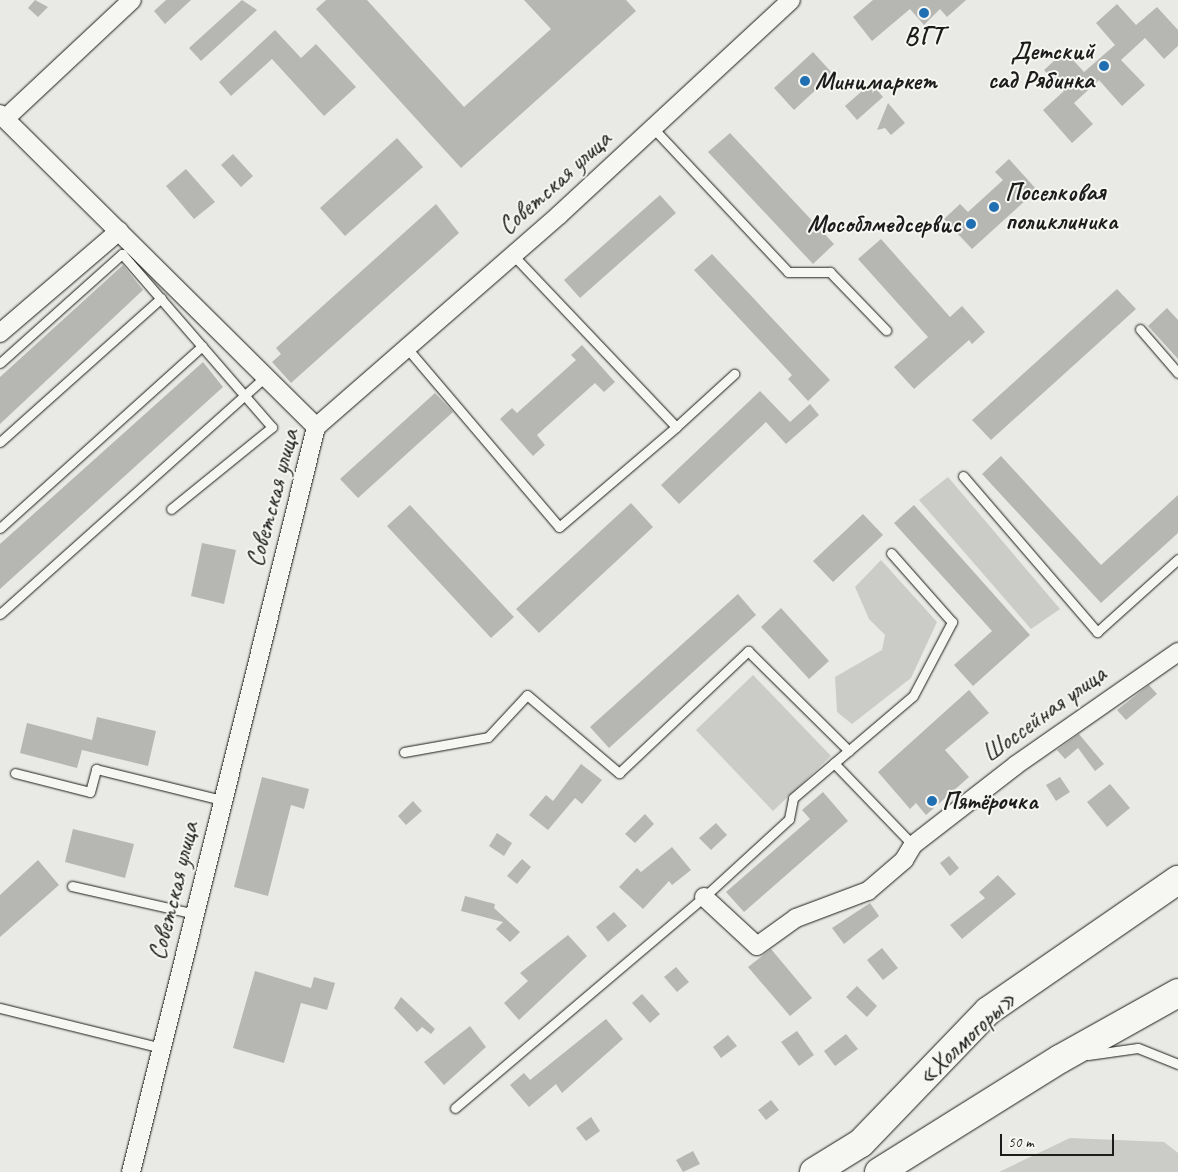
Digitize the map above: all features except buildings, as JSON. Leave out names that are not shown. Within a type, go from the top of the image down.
[{"type":"highway","name":"«Холмогоры»","points":[[814,1172],[861,1143],[988,1011],[1177,881]]},
{"type":"highway","points":[[879,1172],[1060,1059],[1178,993]]},
{"type":"street","points":[[132,0],[4,115],[316,427]]},
{"type":"street","name":"Советская улица","points":[[131,1172],[316,427],[513,255],[791,0]]},
{"type":"street","points":[[0,333],[119,231]]},
{"type":"street","name":"Шоссейная улица","points":[[704,897],[757,946],[796,918],[868,891],[904,860],[912,845],[1127,684],[1178,652]]},
{"type":"lane","points":[[653,128],[788,272],[830,272],[886,330]]},
{"type":"lane","points":[[0,363],[122,254],[272,427],[171,509]]},
{"type":"lane","points":[[513,255],[676,427]]},
{"type":"lane","points":[[0,442],[161,298]]},
{"type":"lane","points":[[1140,329],[1178,373]]},
{"type":"lane","points":[[0,528],[202,346]]},
{"type":"lane","points":[[406,347],[559,527],[676,427],[734,374]]},
{"type":"lane","points":[[0,614],[265,377]]},
{"type":"lane","points":[[964,476],[1097,632],[1178,559]]},
{"type":"lane","points":[[455,1108],[704,897],[788,819],[794,798],[913,696],[952,622],[891,553]]},
{"type":"lane","points":[[404,752],[488,737],[527,695],[619,773],[748,651],[849,750]]},
{"type":"lane","points":[[834,763],[912,845]]},
{"type":"lane","points":[[14,773],[90,792],[96,768],[222,800]]},
{"type":"lane","points":[[72,886],[195,914]]},
{"type":"lane","points":[[0,1008],[162,1048]]},
{"type":"lane","points":[[1060,1059],[1138,1048],[1178,1064]]},
{"type":"shaded area","points":[[948,477],[1060,609],[1031,629],[919,500]]},
{"type":"shaded area","points":[[881,560],[937,622],[911,678],[852,724],[837,712],[835,677],[882,650],[885,635],[869,619],[855,587]]},
{"type":"shaded area","points":[[753,675],[831,756],[773,811],[696,730]]},
{"type":"shaded area","points":[[1070,1138],[1164,1142],[1178,1153],[1178,1172],[999,1172]]},
{"type":"place","name":"ВГТ","points":[[924,13]]},
{"type":"place","name":"Детский сад Рябинка","points":[[1104,66]]},
{"type":"place","name":"Минимаркет","points":[[805,81]]},
{"type":"place","name":"Поселковая поликлиника","points":[[994,207]]},
{"type":"place","name":"Мособлмедсервис","points":[[971,224]]},
{"type":"place","name":"Пятёрочка","points":[[932,801]]}]
